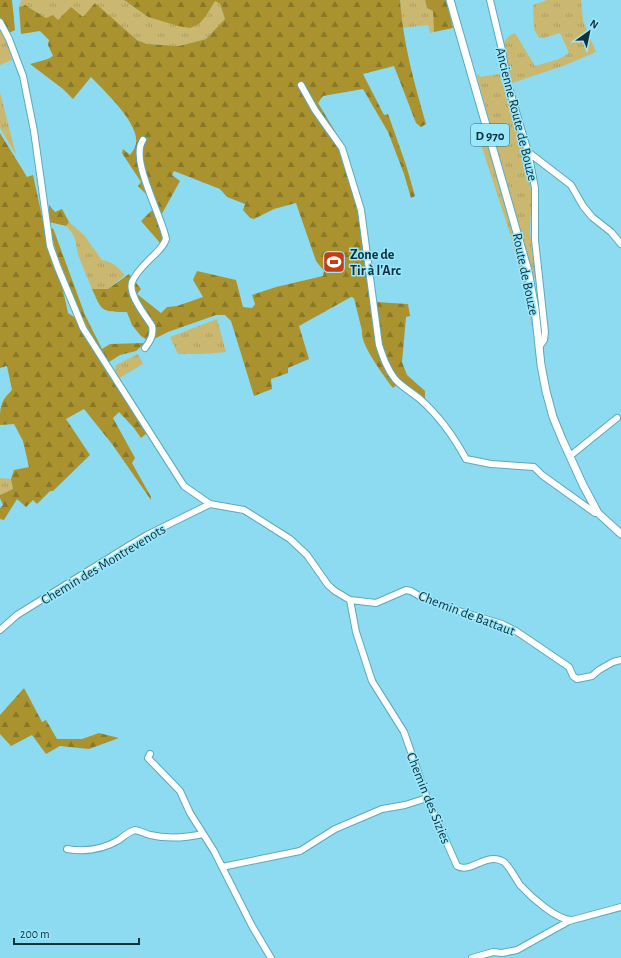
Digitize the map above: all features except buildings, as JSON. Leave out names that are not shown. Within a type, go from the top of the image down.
[{"type":"main road","name":"Route de Bouze","points":[[450,0],[528,271],[546,391],[553,417],[598,513],[621,534]]},
{"type":"street","name":"Ancienne Route de Bouze","points":[[490,0],[502,50],[507,81],[528,152],[535,188],[535,240],[544,316],[544,340],[539,347]]},
{"type":"street","points":[[0,22],[9,38],[23,76],[34,131],[50,246],[82,324],[184,486],[210,504]]},
{"type":"street","points":[[301,85],[315,110],[342,148],[361,210],[379,345],[386,365],[395,379],[422,400],[448,429],[466,459],[491,464],[534,467],[542,475],[595,513],[598,513]]},
{"type":"street","points":[[143,140],[140,144],[139,155],[144,177],[166,238],[162,248],[148,261],[132,282],[133,295],[152,326],[153,332],[151,339],[145,348]]},
{"type":"street","points":[[528,152],[572,185],[583,206],[592,217],[611,232],[621,244]]},
{"type":"street","points":[[570,456],[617,418]]},
{"type":"street","name":"Chemin de Battaut","points":[[210,504],[244,510],[290,538],[307,556],[328,585],[350,600],[376,604],[406,590],[410,591],[448,608],[502,624],[516,631],[569,667],[573,676],[577,679],[592,676],[613,662],[621,660]]},
{"type":"street","name":"Chemin des Montrevenots","points":[[0,630],[17,615],[130,545],[210,504]]},
{"type":"street","name":"Chemin des Sizies","points":[[350,600],[356,632],[372,681],[404,732],[427,798],[457,866],[467,867],[492,859],[504,862],[530,895],[565,921]]},
{"type":"street","points":[[150,754],[148,758],[180,791],[190,813],[211,846],[252,926],[271,958]]},
{"type":"street","points":[[222,868],[300,851],[335,829],[382,809],[405,805],[427,798]]},
{"type":"street","points":[[67,849],[81,851],[99,848],[115,842],[127,833],[135,830],[149,835],[167,838],[184,838],[203,834]]},
{"type":"street","points":[[472,958],[493,952],[502,953],[517,950],[565,921],[621,908]]},
{"type":"green space","points":[[0,0],[12,0],[15,30],[9,33],[0,17]]},
{"type":"green space","points":[[21,0],[124,0],[148,17],[206,16],[215,1],[220,4],[225,19],[206,39],[179,46],[147,44],[83,17],[58,20],[46,18],[25,5],[19,7]]},
{"type":"green space","points":[[124,0],[400,0],[406,47],[426,124],[421,127],[416,123],[394,66],[363,74],[384,115],[388,114],[415,196],[411,198],[404,174],[388,132],[363,89],[323,96],[318,103],[344,146],[364,210],[376,302],[408,304],[410,316],[406,317],[402,362],[407,375],[425,391],[427,403],[424,408],[398,384],[393,388],[379,368],[362,337],[362,331],[354,298],[351,297],[299,326],[309,359],[288,368],[288,373],[271,379],[272,389],[254,396],[231,321],[225,315],[216,315],[168,332],[152,340],[147,340],[141,336],[132,325],[127,312],[108,311],[98,302],[92,289],[108,289],[129,274],[141,289],[137,294],[161,313],[167,307],[177,306],[203,297],[193,280],[197,271],[236,280],[243,307],[252,308],[255,304],[252,295],[276,287],[323,276],[324,271],[316,261],[296,203],[274,209],[254,219],[250,218],[243,210],[245,204],[227,197],[220,189],[174,171],[172,175],[180,181],[159,219],[165,237],[161,244],[141,221],[153,209],[151,199],[138,186],[141,182],[122,153],[123,149],[130,155],[135,147],[136,139],[134,130],[128,120],[113,100],[91,77],[73,99],[63,89],[30,64],[53,56],[48,45],[49,40],[40,31],[21,34],[19,7],[25,5],[46,18],[53,15],[58,20],[71,7],[83,17],[95,3],[137,40],[147,44],[179,46],[206,39],[225,19],[220,4],[215,1],[199,24],[190,28],[148,17]]},
{"type":"green space","points":[[400,0],[425,0],[427,8],[433,11],[434,32],[430,33],[428,25],[402,28]]},
{"type":"green space","points":[[425,0],[446,0],[453,28],[434,32],[433,11],[427,8]]},
{"type":"green space","points":[[547,0],[581,0],[583,21],[596,52],[563,66],[512,83],[504,42],[509,36],[515,33],[535,66],[559,59],[569,53],[560,33],[539,38],[534,29],[533,5]]},
{"type":"green space","points":[[0,30],[7,40],[12,60],[0,65]]},
{"type":"green space","points":[[479,74],[480,77],[500,75],[522,140],[530,180],[530,231],[537,277],[533,278],[477,76]]},
{"type":"green space","points":[[0,92],[16,155],[0,128]]},
{"type":"green space","points":[[484,126],[525,269],[534,325],[531,326],[530,307],[512,240],[476,129]]},
{"type":"green space","points":[[0,133],[27,177],[33,175],[50,253],[63,290],[68,313],[77,319],[147,433],[141,438],[119,412],[113,418],[135,458],[132,463],[151,497],[151,500],[112,444],[84,409],[66,419],[90,455],[53,491],[50,491],[37,504],[33,500],[26,507],[17,499],[4,520],[0,519],[0,508],[3,505],[0,495],[13,489],[11,479],[14,470],[29,467],[23,441],[14,424],[0,425],[0,413],[3,401],[12,390],[7,366],[0,368]]},
{"type":"green space","points":[[49,205],[55,212],[62,209],[69,222],[66,226],[49,222]]},
{"type":"green space","points":[[69,222],[84,235],[102,260],[117,267],[125,275],[108,289],[92,289],[79,257],[75,238],[66,226]]},
{"type":"green space","points":[[53,228],[85,315],[102,349],[110,344],[145,343],[136,351],[120,355],[109,362],[98,348],[80,313],[57,255],[50,230]]},
{"type":"green space","points":[[217,319],[226,352],[178,354],[170,337]]},
{"type":"green space","points":[[138,354],[143,364],[118,379],[115,371],[116,365]]},
{"type":"green space","points":[[0,478],[11,479],[13,489],[0,495]]},
{"type":"green space","points":[[24,688],[42,722],[46,720],[57,739],[82,739],[99,733],[119,738],[89,749],[60,746],[46,754],[32,735],[11,746],[0,734],[0,715]]},
{"type":"place","name":"Zone de Tir à l'Arc","points":[[334,262]]}]
